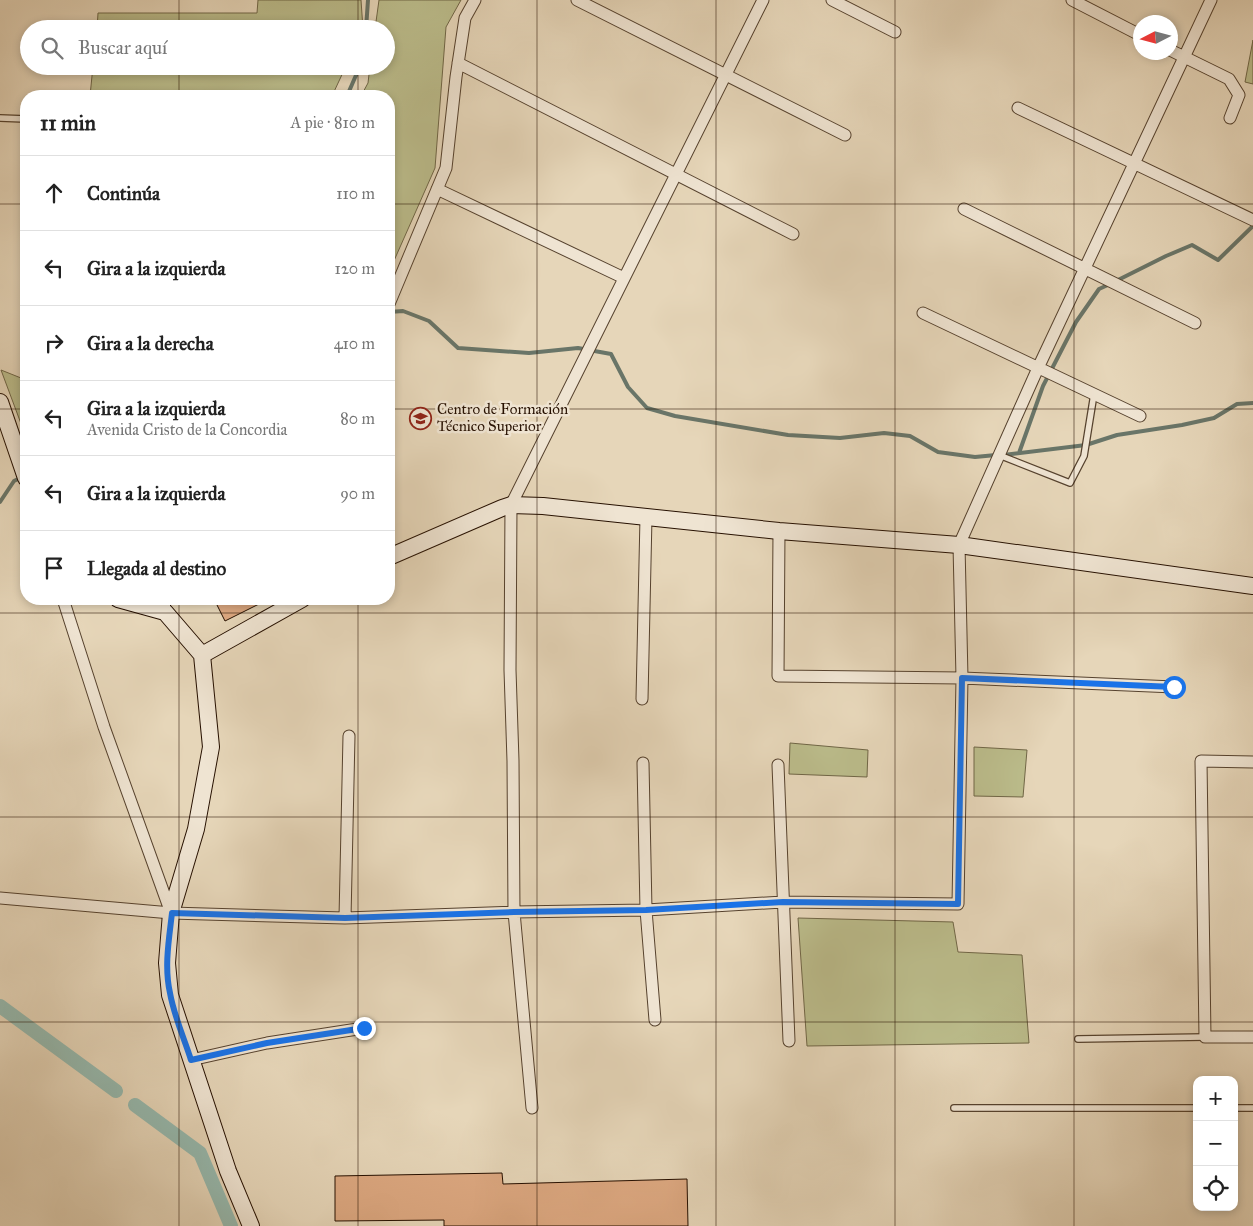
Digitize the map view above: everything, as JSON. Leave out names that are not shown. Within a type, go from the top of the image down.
[{"type":"street","points":[[395,290],[446,168],[465,18],[475,0]]},
{"type":"street","points":[[577,0],[845,134]]},
{"type":"street","points":[[532,1108],[514,912],[510,670],[510,506],[763,0]]},
{"type":"street","points":[[832,0],[895,32]]},
{"type":"street","points":[[1072,0],[1133,31]]},
{"type":"street","points":[[0,898],[172,913],[345,918],[514,912],[646,910],[783,902],[958,904],[962,678],[959,545],[1038,368],[1211,0]]},
{"type":"street","points":[[1178,54],[1228,79],[1239,95],[1230,118]]},
{"type":"street","points":[[458,63],[793,234]]},
{"type":"street","points":[[1018,108],[1253,220]]},
{"type":"street","points":[[437,189],[624,278]]},
{"type":"street","points":[[964,209],[1195,323]]},
{"type":"street","points":[[923,313],[1140,416]]},
{"type":"street","points":[[0,402],[20,461]]},
{"type":"street","points":[[395,554],[510,506],[543,506],[779,532],[959,545],[1253,586]]},
{"type":"street","points":[[642,699],[646,517]]},
{"type":"street","points":[[779,532],[778,676],[962,678],[1174,687]]},
{"type":"street","points":[[65,605],[104,727],[172,913]]},
{"type":"street","points":[[202,655],[290,605]]},
{"type":"street","points":[[165,606],[202,655],[211,747],[196,829],[172,913],[167,963],[169,988],[228,1171],[251,1226]]},
{"type":"street","points":[[345,918],[349,736]]},
{"type":"street","points":[[1253,762],[1201,761],[1204,1036],[1253,1037]]},
{"type":"street","points":[[643,763],[646,910],[655,1020]]},
{"type":"street","points":[[778,765],[789,1041]]},
{"type":"street","points":[[191,1060],[267,1043],[364,1028]]},
{"type":"lane","points":[[0,118],[20,119]]},
{"type":"lane","points":[[999,455],[1070,484],[1084,456],[1094,394]]},
{"type":"lane","points":[[1078,1039],[1204,1036]]},
{"type":"lane","points":[[954,1108],[1193,1108]]},
{"type":"lane","points":[[1238,1108],[1253,1108]]},
{"type":"green space","points":[[258,0],[361,0],[362,20],[98,20],[98,13],[257,13]]},
{"type":"green space","points":[[379,0],[461,0],[446,27],[435,168],[395,258],[395,90],[364,90],[369,75],[395,75],[395,20],[376,20]]},
{"type":"green space","points":[[1253,40],[1253,84],[1245,82]]},
{"type":"green space","points":[[92,75],[342,75],[335,90],[91,90]]},
{"type":"green space","points":[[1,370],[20,378],[20,421]]},
{"type":"green space","points":[[790,743],[868,750],[867,777],[789,774]]},
{"type":"green space","points":[[974,747],[1027,750],[1023,797],[974,796]]},
{"type":"green space","points":[[798,918],[953,922],[958,952],[1022,955],[1029,1043],[807,1046]]},
{"type":"building","points":[[217,605],[257,605],[225,621]]},
{"type":"building","points":[[502,1173],[503,1184],[687,1179],[688,1226],[444,1226],[444,1220],[335,1221],[335,1176]]},
{"type":"waterway","points":[[367,20],[368,0]]},
{"type":"waterway","points":[[350,90],[356,75]]},
{"type":"waterway","points":[[1116,281],[1192,245],[1218,260],[1253,226]]},
{"type":"waterway","points":[[1019,453],[1043,386],[1076,322],[1099,289],[1110,284]]},
{"type":"waterway","points":[[395,312],[403,311],[429,321],[458,348],[529,353],[578,348],[611,354],[628,387],[647,408],[675,416],[788,435],[840,438],[884,433],[910,436],[938,452],[975,457],[996,455]]},
{"type":"waterway","points":[[1003,455],[1086,445],[1117,435],[1214,418],[1237,404],[1253,403]]},
{"type":"waterway","points":[[0,502],[14,481],[20,478]]},
{"type":"waterway","points":[[0,1006],[116,1091]]},
{"type":"waterway","points":[[135,1105],[200,1153],[231,1226]]},
{"type":"place","name":"Centro de Formación Técnico Superior","points":[[421,418]]},
{"type":"route","points":[[364,1028],[267,1043],[191,1060],[170,995],[168,981],[167,963],[172,913],[345,918],[386,915],[646,910],[783,902],[958,904],[962,678],[1174,687]]}]
